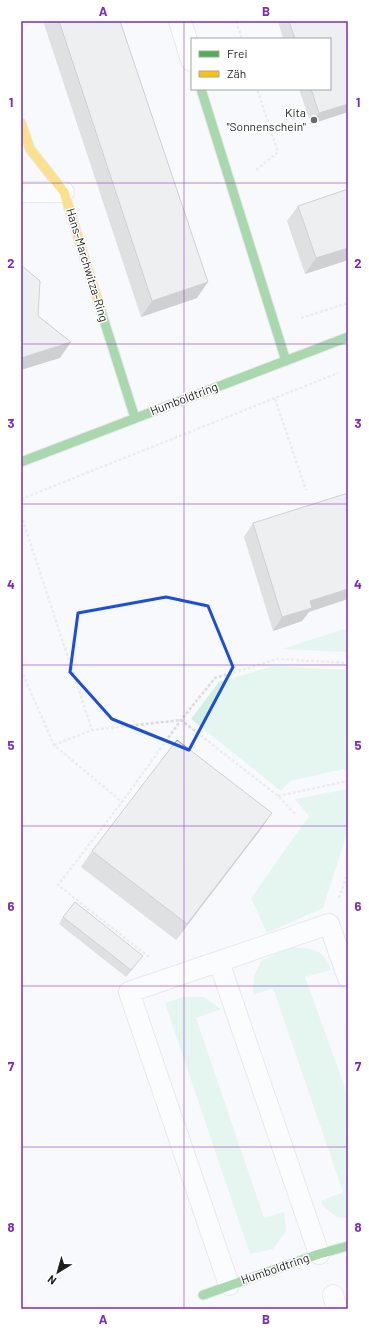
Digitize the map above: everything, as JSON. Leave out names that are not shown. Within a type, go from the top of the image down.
[{"type":"street","points":[[180,21],[191,57]]},
{"type":"street","points":[[201,90],[286,361]]},
{"type":"street","name":"Hans-Marchwitza-Ring","points":[[21,123],[30,149],[64,192],[135,418]]},
{"type":"street","name":"Humboldtring","points":[[21,462],[348,337]]},
{"type":"street","name":"Humboldtring","points":[[203,1295],[319,1254],[348,1246]]},
{"type":"lane","points":[[21,192],[64,192]]},
{"type":"lane","points":[[229,1285],[129,992],[329,924],[348,978]]},
{"type":"lane","points":[[219,962],[319,1254]]},
{"type":"path","points":[[236,21],[242,38]]},
{"type":"path","points":[[232,189],[278,152],[258,90]]},
{"type":"path","points":[[21,500],[341,372]]},
{"type":"path","points":[[275,399],[306,490]]},
{"type":"path","points":[[21,514],[92,730]]},
{"type":"path","points":[[174,977],[58,885],[122,802],[181,720],[215,678],[277,659],[348,663]]},
{"type":"path","points":[[21,670],[54,745],[122,802]]},
{"type":"path","points":[[54,745],[92,730],[181,720],[278,796],[296,815]]},
{"type":"path","points":[[278,796],[348,781]]},
{"type":"highlighted area","points":[[166,597],[208,606],[233,667],[189,750],[112,719],[70,672],[78,613]]},
{"type":"green space","points":[[348,628],[348,652],[282,649]]},
{"type":"green space","points":[[274,666],[348,670],[348,768],[290,781],[281,791],[191,719],[219,682]]},
{"type":"green space","points":[[348,789],[348,830],[323,908],[267,933],[251,898],[309,816],[295,799]]},
{"type":"green space","points":[[290,947],[310,949],[320,953],[325,957],[331,970],[305,977],[348,1096],[348,1218],[337,1217],[323,1206],[321,1201],[343,1192],[273,988],[253,995],[254,976],[261,961]]},
{"type":"green space","points":[[184,997],[204,997],[221,1009],[196,1018],[264,1218],[284,1212],[286,1231],[273,1249],[250,1254],[165,1003]]},
{"type":"building","points":[[59,21],[120,21],[208,282],[152,301]]},
{"type":"building","name":"Kita \"Sonnenschein\"","points":[[289,21],[348,21],[348,104],[319,113],[311,90],[331,90],[331,38],[295,38]]},
{"type":"building","points":[[348,189],[348,248],[316,258],[298,206]]},
{"type":"building","points":[[21,265],[40,281],[38,316],[71,342],[21,358]]},
{"type":"building","points":[[348,493],[348,589],[310,601],[312,608],[282,617],[253,523]]},
{"type":"building","points":[[177,740],[272,813],[187,924],[92,851]]},
{"type":"building","points":[[75,902],[143,956],[131,970],[63,917]]},
{"type":"traffic: fast","points":[[201,90],[286,361]]},
{"type":"traffic: fast","points":[[101,311],[135,418]]},
{"type":"traffic: fast","points":[[21,462],[348,337]]},
{"type":"traffic: fast","points":[[203,1295],[319,1254],[348,1246]]},
{"type":"traffic: slow","points":[[21,123],[30,149],[64,192],[101,311]]},
{"type":"place","name":"Kita \"Sonnenschein\"","points":[[314,120]]}]
